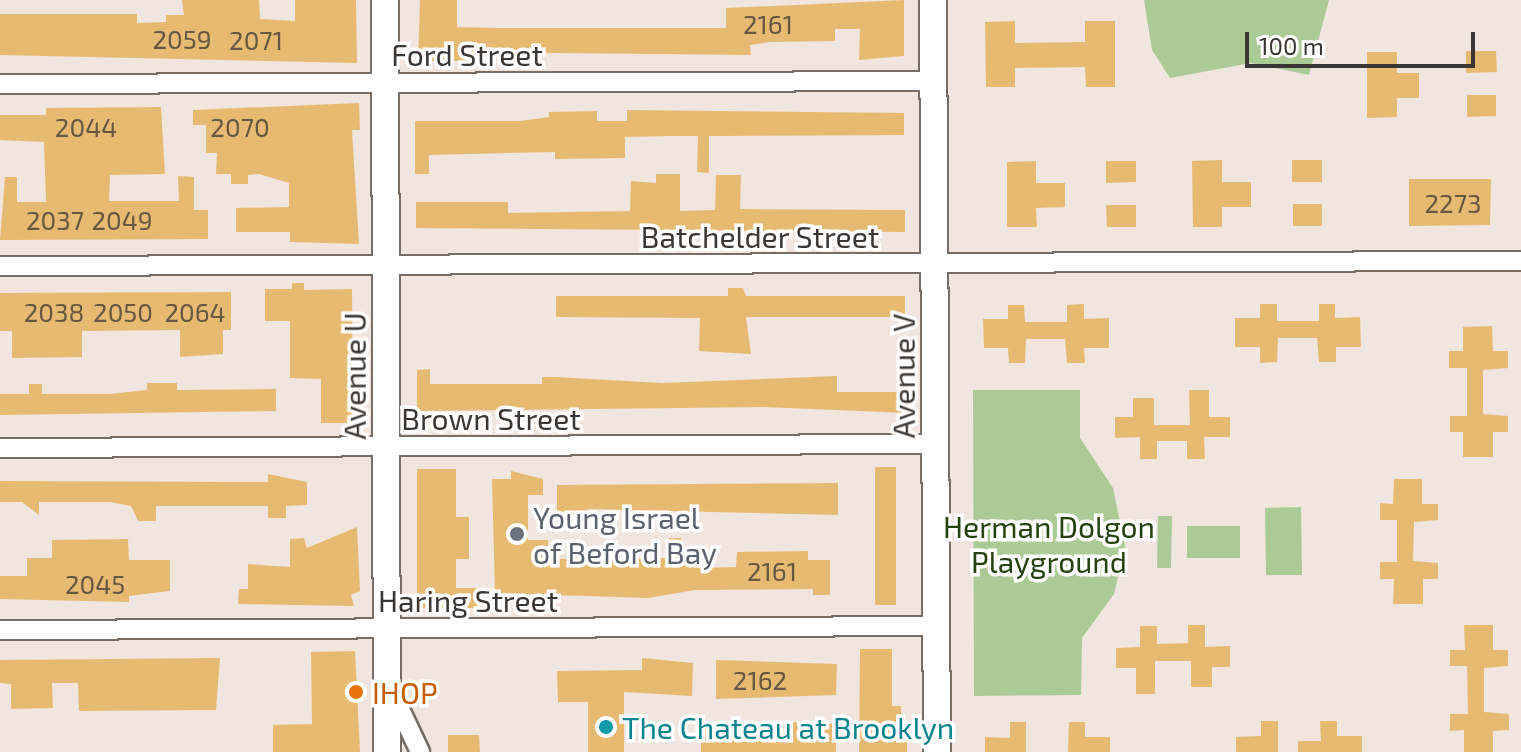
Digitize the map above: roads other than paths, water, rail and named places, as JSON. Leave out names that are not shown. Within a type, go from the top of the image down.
[{"type":"main road","name":"Avenue U","points":[[385,0],[387,752]]},
{"type":"main road","name":"Avenue V","points":[[933,0],[937,752]]},
{"type":"street","name":"Ford Street","points":[[0,84],[933,81]]},
{"type":"street","name":"Batchelder Street","points":[[0,266],[1521,261]]},
{"type":"street","name":"Brown Street","points":[[0,448],[935,444]]},
{"type":"street","name":"Haring Street","points":[[0,630],[936,626]]},
{"type":"street","points":[[387,682],[420,752]]},
{"type":"place","name":"Young Israel of Beford Bay","points":[[517,534]]},
{"type":"place","name":"IHOP","points":[[356,692]]},
{"type":"place","name":"The Chateau at Brooklyn","points":[[606,727]]},
{"type":"park label","name":"Herman Dolgon Playground","points":[[1049,543]]}]
